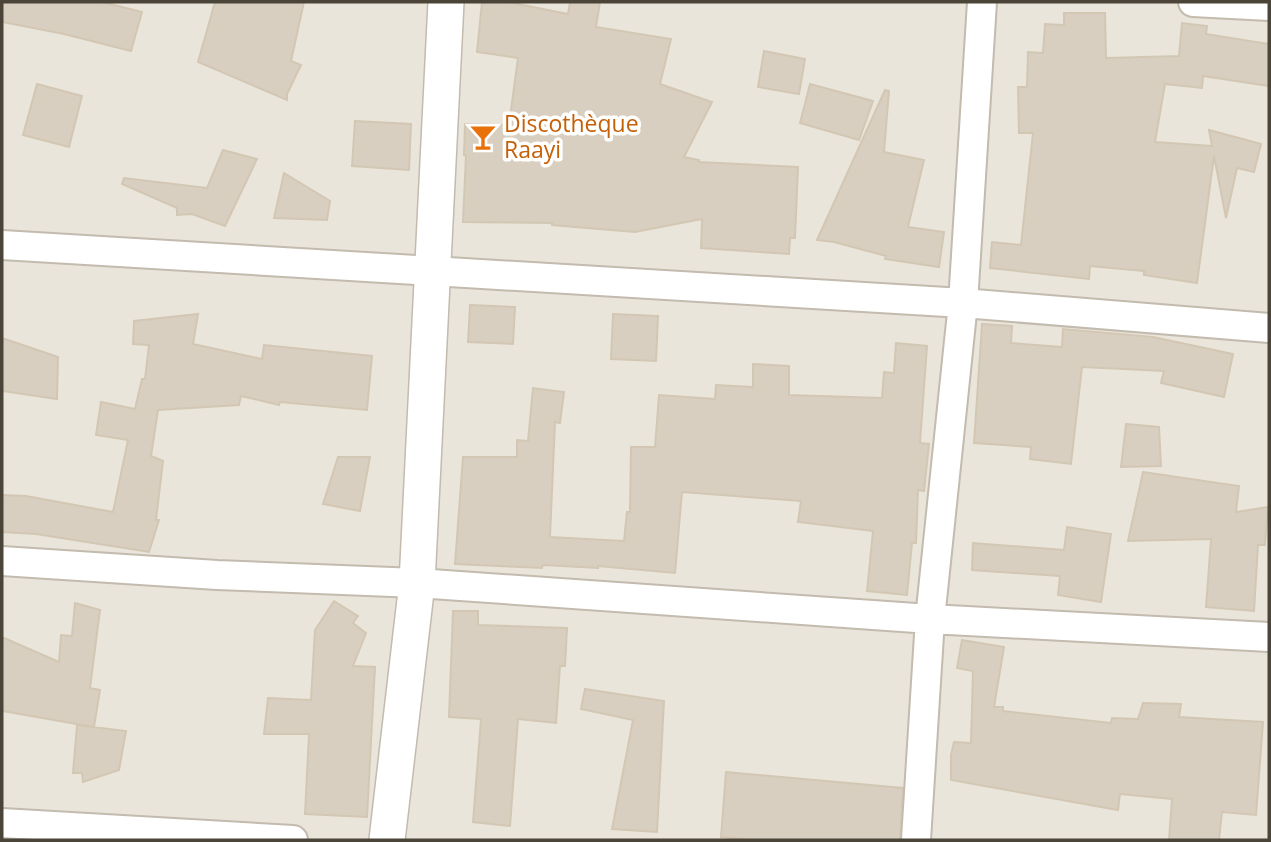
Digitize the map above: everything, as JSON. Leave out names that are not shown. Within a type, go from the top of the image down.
[{"type":"street","points":[[387,840],[417,583],[446,2]]},
{"type":"street","points":[[916,840],[930,619],[963,303],[982,2]]},
{"type":"street","points":[[1193,2],[1269,6]]},
{"type":"street","points":[[2,245],[963,303],[1269,328]]},
{"type":"street","points":[[2,561],[217,575],[417,583],[930,619],[1269,637]]},
{"type":"street","points":[[2,823],[293,840]]},
{"type":"shaded area","points":[[2,2],[1269,2],[1269,840],[2,840]]},
{"type":"building","points":[[2,2],[102,2],[142,12],[131,51],[2,22]]},
{"type":"building","points":[[215,2],[304,2],[291,61],[301,65],[287,94],[287,100],[198,62]]},
{"type":"building","points":[[482,2],[508,2],[568,14],[570,2],[600,2],[596,27],[671,39],[660,84],[712,102],[684,157],[699,162],[798,167],[795,238],[790,238],[789,254],[701,248],[702,219],[635,232],[552,223],[463,222],[465,124],[509,125],[518,58],[477,52]]},
{"type":"building","points":[[1064,13],[1105,13],[1106,58],[1179,56],[1182,23],[1207,26],[1206,34],[1269,44],[1269,86],[1203,76],[1202,88],[1165,84],[1155,142],[1212,146],[1209,130],[1261,144],[1254,172],[1237,168],[1226,218],[1214,156],[1197,283],[1144,275],[1144,271],[1090,266],[1089,279],[990,268],[992,242],[1021,245],[1033,133],[1019,133],[1018,87],[1027,87],[1028,52],[1043,53],[1045,24],[1064,25]]},
{"type":"building","points":[[764,51],[805,59],[799,94],[758,87]]},
{"type":"building","points":[[37,84],[82,96],[69,147],[23,135]]},
{"type":"building","points":[[810,84],[873,101],[859,140],[800,123]]},
{"type":"building","points":[[885,90],[889,91],[884,152],[924,160],[908,227],[944,232],[939,267],[885,259],[886,256],[817,240]]},
{"type":"building","points":[[355,121],[411,124],[409,170],[352,166]]},
{"type":"building","points":[[223,150],[257,159],[225,226],[192,214],[177,215],[177,208],[122,184],[124,178],[207,188]]},
{"type":"building","points":[[284,173],[330,201],[327,220],[274,218]]},
{"type":"building","points":[[470,305],[515,307],[513,344],[468,342]]},
{"type":"building","points":[[198,314],[193,344],[262,359],[264,345],[372,356],[367,410],[280,402],[279,405],[241,396],[239,405],[158,410],[151,456],[163,461],[156,520],[159,520],[149,552],[36,534],[2,532],[2,495],[26,496],[113,512],[128,440],[96,435],[101,402],[135,409],[142,379],[145,379],[149,345],[133,344],[134,321]]},
{"type":"building","points":[[613,314],[658,316],[656,361],[611,359]]},
{"type":"building","points":[[982,324],[1012,326],[1011,343],[1062,347],[1063,329],[1153,337],[1233,354],[1224,397],[1161,383],[1164,371],[1082,367],[1071,464],[1030,459],[1031,447],[974,443]]},
{"type":"building","points":[[2,338],[58,357],[57,399],[2,391]]},
{"type":"building","points":[[896,343],[927,346],[920,443],[929,444],[924,491],[918,490],[916,543],[912,543],[907,595],[867,591],[873,531],[798,522],[801,501],[682,492],[675,573],[598,566],[543,565],[542,568],[455,564],[463,457],[517,457],[517,440],[528,441],[533,388],[564,392],[560,423],[555,422],[550,537],[624,541],[627,512],[630,512],[631,447],[655,447],[659,395],[715,399],[716,385],[753,387],[753,364],[789,366],[789,395],[882,398],[884,372],[894,373]]},
{"type":"building","points":[[1126,424],[1159,427],[1161,466],[1121,467]]},
{"type":"building","points":[[338,457],[370,457],[360,511],[323,504]]},
{"type":"building","points":[[1143,472],[1239,486],[1236,512],[1268,507],[1265,545],[1258,545],[1254,611],[1206,607],[1211,539],[1128,541]]},
{"type":"building","points":[[1067,527],[1111,534],[1101,602],[1058,595],[1060,576],[972,570],[973,543],[1064,550]]},
{"type":"building","points":[[334,601],[358,616],[353,623],[366,633],[353,666],[375,667],[367,817],[305,814],[309,734],[264,734],[268,698],[311,700],[315,630]]},
{"type":"building","points":[[75,603],[100,610],[90,688],[100,690],[94,727],[2,711],[2,637],[59,662],[61,635],[72,636]]},
{"type":"building","points":[[453,611],[478,611],[478,625],[567,628],[565,666],[560,666],[556,723],[518,719],[510,826],[473,822],[481,719],[449,717]]},
{"type":"building","points":[[962,640],[1004,647],[994,707],[1003,707],[1003,711],[1111,723],[1112,718],[1138,719],[1143,703],[1181,704],[1179,717],[1263,722],[1256,815],[1222,812],[1219,840],[1169,840],[1172,799],[1120,794],[1118,810],[951,780],[954,742],[971,743],[973,671],[957,668]]},
{"type":"building","points":[[585,689],[664,701],[657,832],[612,829],[633,720],[581,709]]},
{"type":"building","points":[[77,725],[126,731],[119,770],[83,782],[82,773],[73,773]]},
{"type":"building","points":[[726,772],[903,788],[900,840],[754,840],[721,837]]},
{"type":"place","name":"Discothèque Raayi","points":[[483,137]]}]
